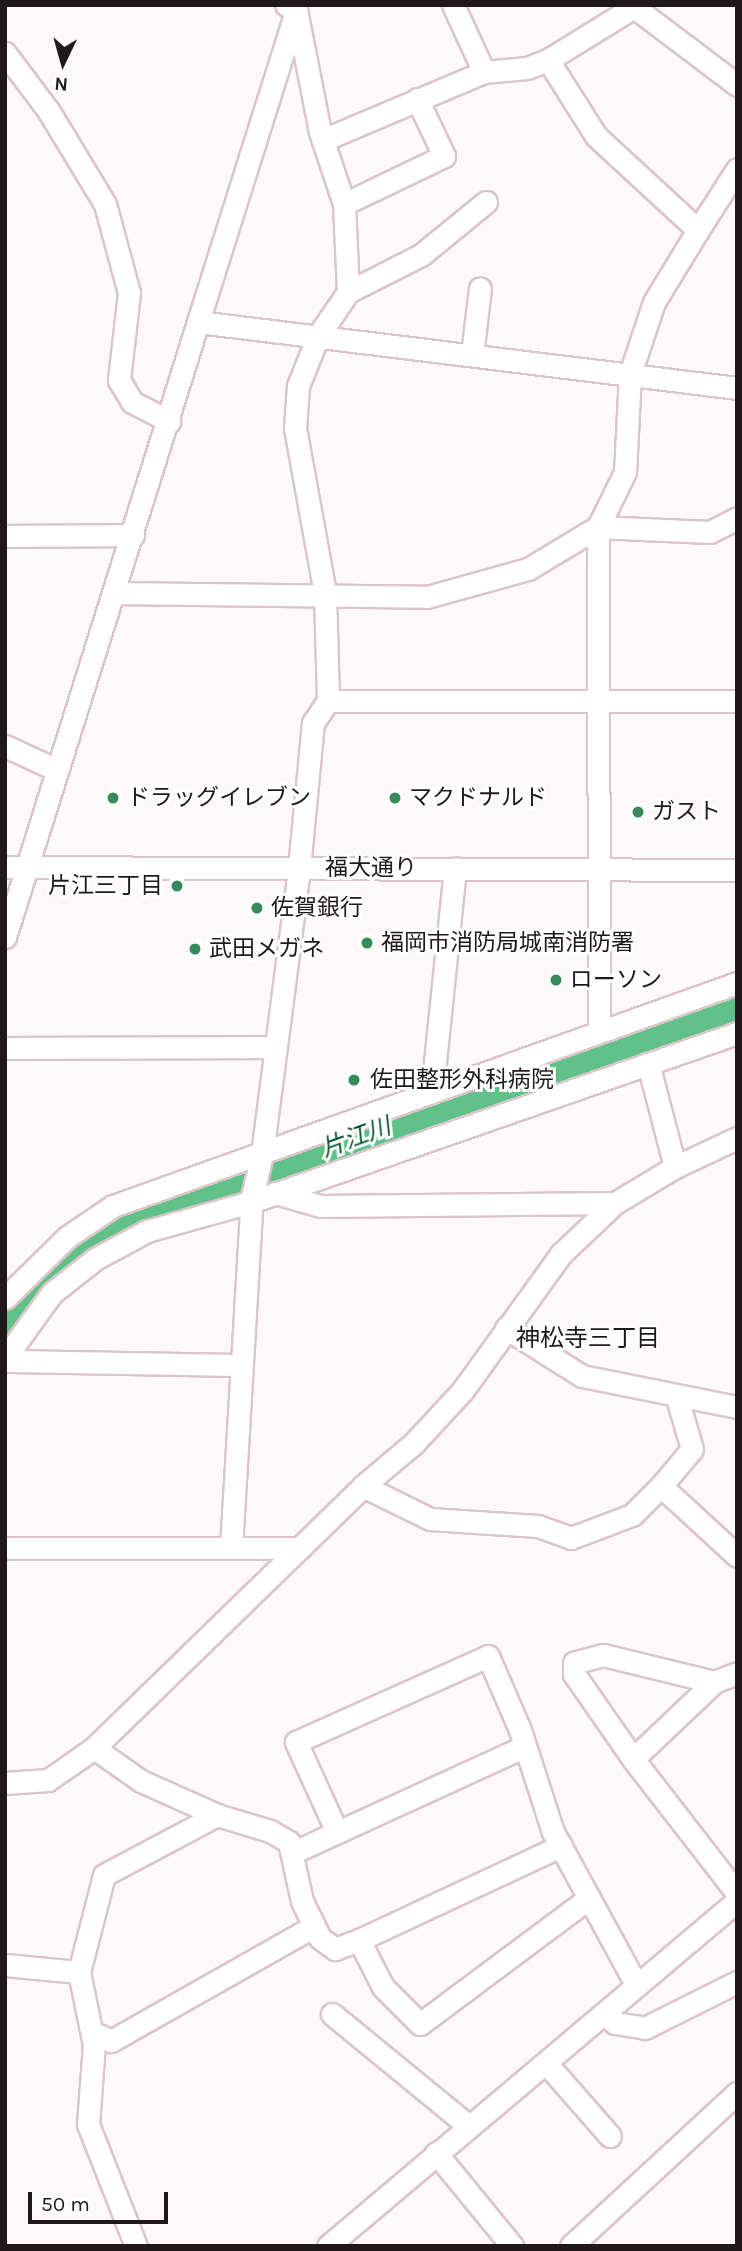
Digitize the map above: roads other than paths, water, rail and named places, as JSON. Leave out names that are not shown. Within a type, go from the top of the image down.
[{"type":"street","points":[[453,5],[484,72]]},
{"type":"street","points":[[323,139],[484,72],[527,68],[548,60],[636,6],[737,85]]},
{"type":"street","points":[[293,7],[323,139],[344,204],[348,292]]},
{"type":"street","points":[[5,937],[169,421],[293,7]]},
{"type":"street","points":[[5,52],[48,110],[105,204],[129,293],[119,380],[132,402],[169,421]]},
{"type":"street","points":[[548,60],[596,136],[698,230]]},
{"type":"street","points":[[344,204],[443,156],[417,99]]},
{"type":"street","points":[[599,1030],[598,527],[625,472],[629,374],[654,302],[737,169]]},
{"type":"street","points":[[231,1548],[252,1199],[260,1160],[299,867],[313,723],[328,701],[325,593],[295,428],[298,386],[318,337],[348,292],[421,255],[486,202]]},
{"type":"street","points":[[472,355],[481,288]]},
{"type":"street","points":[[198,322],[737,388]]},
{"type":"street","points":[[114,593],[325,593],[427,597],[528,569],[598,527],[710,532],[737,518]]},
{"type":"street","points":[[5,536],[133,535]]},
{"type":"street","points":[[328,701],[737,701]]},
{"type":"street","points":[[5,746],[57,770]]},
{"type":"street","name":"福大通り","points":[[5,867],[737,870]]},
{"type":"street","points":[[432,1091],[455,868]]},
{"type":"street","points":[[5,1298],[66,1237],[113,1206],[260,1160],[432,1091],[737,983]]},
{"type":"street","points":[[5,1359],[52,1293],[95,1259],[147,1231],[275,1193],[737,1033]]},
{"type":"street","points":[[5,1048],[273,1047]]},
{"type":"street","points":[[648,1063],[674,1167]]},
{"type":"street","points":[[5,1783],[48,1780],[93,1748],[363,1486],[422,1434],[463,1390],[561,1254],[615,1203],[674,1167],[737,1138]]},
{"type":"street","points":[[275,1193],[321,1206],[615,1203]]},
{"type":"street","points":[[506,1328],[582,1376],[677,1398],[737,1407]]},
{"type":"street","points":[[5,1359],[242,1365]]},
{"type":"street","points":[[363,1486],[430,1519],[538,1526],[571,1538],[632,1515],[692,1449],[677,1398]]},
{"type":"street","points":[[661,1486],[737,1556]]},
{"type":"street","points":[[5,1548],[300,1548]]},
{"type":"street","points":[[714,1682],[603,1655],[574,1663],[574,1674],[633,1759],[737,1893]]},
{"type":"street","points":[[337,1832],[296,1742],[488,1656],[525,1746],[561,1846],[637,1986]]},
{"type":"street","points":[[633,1759],[714,1682],[737,1673]]},
{"type":"street","points":[[294,1852],[525,1746]]},
{"type":"street","points":[[93,1748],[141,1781],[217,1815],[270,1831],[289,1842],[294,1852],[302,1901],[320,1938],[335,1949],[561,1846]]},
{"type":"street","points":[[136,2246],[88,2124],[92,2032],[79,1972],[104,1875],[217,1815]]},
{"type":"street","points":[[359,1940],[383,1987],[420,2024],[589,1898]]},
{"type":"street","points":[[328,2246],[436,2153],[606,2015],[737,1900]]},
{"type":"street","points":[[92,2032],[111,2041],[314,1926]]},
{"type":"street","points":[[5,1965],[79,1972]]},
{"type":"street","points":[[606,2015],[615,2023],[645,2028],[737,1982]]},
{"type":"street","points":[[332,2014],[469,2126]]},
{"type":"street","points":[[546,2063],[610,2136]]},
{"type":"street","points":[[571,2246],[737,2094]]},
{"type":"street","points":[[436,2153],[512,2246]]},
{"type":"waterway","name":"片江川","points":[[5,1324],[19,1304],[94,1238],[133,1218],[737,1002]]},
{"type":"place","name":"ドラッグイレブン","points":[[113,798]]},
{"type":"place","name":"マクドナルド","points":[[395,798]]},
{"type":"place","name":"ガスト","points":[[638,812]]},
{"type":"place","name":"片江三丁目","points":[[177,886]]},
{"type":"place","name":"佐賀銀行","points":[[257,908]]},
{"type":"place","name":"福岡市消防局城南消防署","points":[[367,943]]},
{"type":"place","name":"武田メガネ","points":[[195,949]]},
{"type":"place","name":"ローソン","points":[[556,980]]},
{"type":"place","name":"佐田整形外科病院","points":[[354,1080]]},
{"type":"district","name":"神松寺三丁目","points":[[588,1339]]}]
